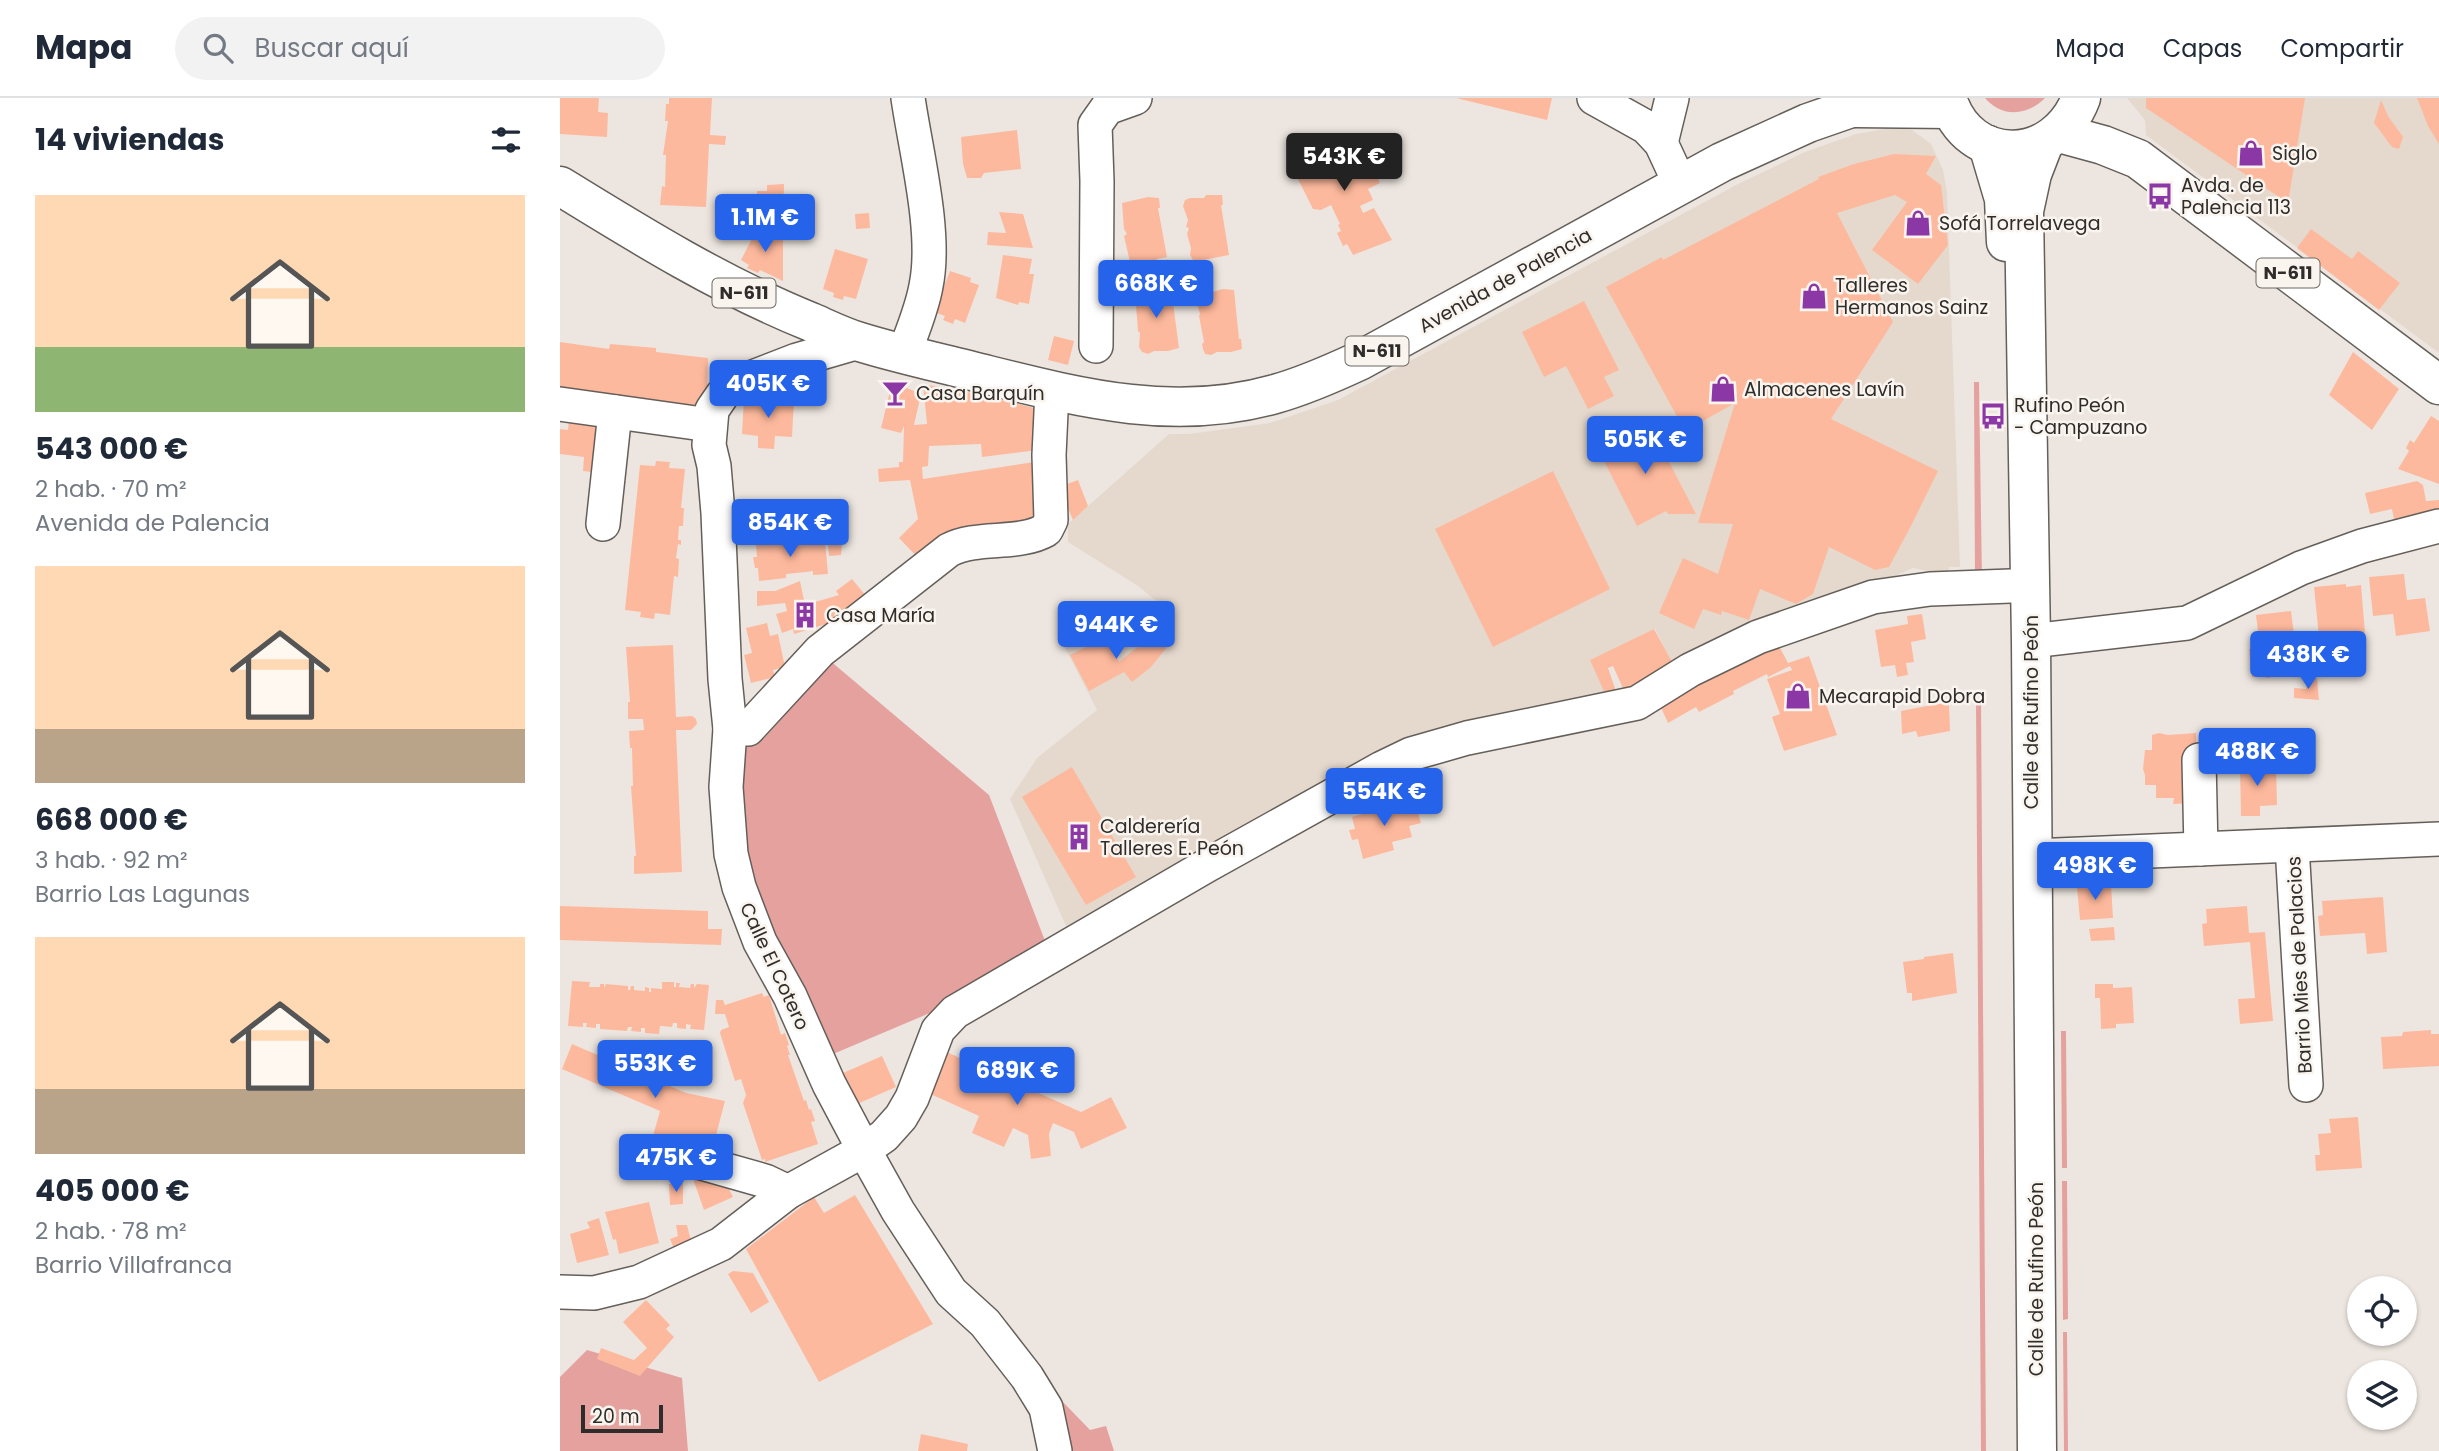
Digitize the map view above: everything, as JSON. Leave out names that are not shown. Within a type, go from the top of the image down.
[{"type":"main road","name":"Calle de Rufino Peón","points":[[2037,1451],[2031,641],[2024,211],[2032,174],[2051,138],[2074,116],[2081,98]]},
{"type":"main road","name":"N-611","points":[[2087,98],[2138,159],[2439,385]]},
{"type":"main road","name":"Avenida de Palencia","points":[[560,186],[705,273],[767,304],[859,342],[1052,391],[1113,403],[1185,407],[1230,404],[1285,391],[1359,361],[1680,184],[1765,141],[1808,123],[1868,103],[1949,104]]},
{"type":"main road","name":"N-611","points":[[1949,104],[1960,124],[1972,136],[1988,145],[2025,149],[2051,138],[2103,145],[2138,159]]},
{"type":"main road","name":"Calle de Rufino Peón","points":[[1988,145],[2006,212],[2011,586],[2015,1451]]},
{"type":"street","points":[[904,354],[926,288],[929,264],[928,228],[908,98]]},
{"type":"street","points":[[1097,346],[1095,125],[1107,108],[1135,98]]},
{"type":"street","points":[[1594,98],[1646,127],[1661,143],[1680,184]]},
{"type":"street","points":[[1661,143],[1672,98]]},
{"type":"street","points":[[560,404],[710,425],[712,410],[723,394],[735,384],[797,360],[859,342]]},
{"type":"street","points":[[730,729],[748,729],[820,651],[949,550],[966,544],[1034,535],[1046,530],[1051,520],[1049,455],[1052,391]]},
{"type":"street","points":[[603,524],[615,412]]},
{"type":"street","name":"Calle El Cotero","points":[[710,425],[709,445],[714,466],[718,513],[725,680],[730,729],[726,787],[727,821],[739,887],[760,942],[790,996],[829,1084],[898,1211],[951,1292],[985,1323],[1027,1377],[1046,1408],[1055,1451]]},
{"type":"street","points":[[2031,641],[2187,623],[2301,568],[2362,546],[2439,526]]},
{"type":"street","points":[[560,1292],[594,1293],[639,1283],[721,1244],[788,1192],[884,1136],[901,1117],[912,1098],[938,1030],[955,1012],[1124,913],[1370,774],[1411,754],[1467,738],[1636,703],[1690,670],[1758,637],[1874,597],[1930,589],[2011,586]]},
{"type":"street","points":[[2199,760],[2201,849]]},
{"type":"street","name":"Barrio Mies de Palacios","points":[[2032,856],[2439,839]]},
{"type":"street","name":"Barrio Mies de Palacios","points":[[2292,846],[2306,1085]]},
{"type":"street","points":[[698,1163],[765,1181],[788,1192]]},
{"type":"shaded area","points":[[1985,98],[2045,98],[2023,111],[2007,112]]},
{"type":"shaded area","points":[[2127,98],[2439,98],[2439,353],[2146,135],[2145,120]]},
{"type":"shaded area","name":"Almacenes Lavín","points":[[1895,127],[1912,130],[1931,144],[1943,170],[1947,192],[1960,567],[1949,567],[1948,573],[1913,568],[1676,671],[1655,629],[1652,630],[1591,660],[1607,698],[1401,745],[1070,935],[1010,799],[1037,758],[1097,710],[1064,646],[1153,624],[1171,634],[1172,620],[1166,609],[1138,586],[1068,542],[1068,524],[1169,434],[1189,434],[1270,423],[1338,400],[1738,184],[1805,152],[1856,134]]},
{"type":"shaded area","points":[[1974,382],[1979,382],[1982,580],[1975,580]]},
{"type":"shaded area","points":[[828,659],[989,795],[1047,946],[937,1010],[826,1057],[759,918],[739,821],[745,741]]},
{"type":"shaded area","points":[[1976,701],[1981,701],[1986,1451],[1981,1451]]},
{"type":"shaded area","points":[[2061,1031],[2066,1031],[2067,1168],[2062,1168]]},
{"type":"shaded area","points":[[2062,1181],[2067,1181],[2068,1319],[2063,1320]]},
{"type":"shaded area","points":[[2063,1332],[2067,1332],[2068,1451],[2064,1451]]},
{"type":"shaded area","points":[[587,1350],[682,1378],[688,1451],[560,1451],[560,1377]]},
{"type":"shaded area","points":[[1062,1401],[1090,1430],[1106,1426],[1114,1451],[1064,1451]]},
{"type":"building","points":[[560,98],[599,98],[598,112],[608,113],[607,137],[560,134]]},
{"type":"building","points":[[669,98],[712,98],[710,135],[726,136],[725,145],[709,144],[706,207],[660,205],[662,186],[665,187],[666,155],[663,155],[668,121],[665,121],[666,104],[669,104]]},
{"type":"building","points":[[1456,98],[1552,98],[1547,120]]},
{"type":"building","name":"Siglo","points":[[2146,98],[2305,98],[2288,203],[2146,108]]},
{"type":"building","points":[[2417,98],[2439,98],[2439,144],[2428,126]]},
{"type":"building","points":[[2381,100],[2388,116],[2403,137],[2399,149],[2392,147],[2374,123]]},
{"type":"building","points":[[1017,130],[1021,169],[984,173],[981,178],[967,178],[961,137]]},
{"type":"building","points":[[1339,140],[1342,146],[1348,143],[1349,146],[1352,145],[1357,154],[1365,150],[1380,183],[1368,189],[1373,200],[1360,206],[1363,213],[1374,208],[1392,240],[1353,255],[1347,244],[1343,246],[1337,233],[1341,231],[1338,225],[1340,224],[1331,205],[1321,210],[1313,209],[1294,171],[1298,159]]},
{"type":"building","points":[[1894,154],[1936,156],[1926,174],[1941,185],[1948,245],[1918,284],[1872,250],[1907,202],[1895,195],[1837,213],[1893,322],[1831,419],[1938,471],[1912,524],[1889,567],[1875,570],[1829,547],[1813,594],[1796,604],[1760,589],[1749,620],[1722,611],[1721,615],[1703,609],[1694,629],[1659,613],[1683,558],[1718,574],[1733,524],[1698,523],[1735,403],[1685,431],[1606,287],[1662,257],[1663,260],[1819,179],[1818,177]]},
{"type":"building","points":[[784,184],[783,225],[767,226],[767,209],[757,209],[757,191],[767,191],[767,185]]},
{"type":"building","points":[[1206,195],[1222,195],[1221,205],[1229,255],[1198,261],[1193,260],[1190,255],[1187,234],[1189,228],[1186,227],[1188,220],[1183,206],[1185,200],[1204,198]]},
{"type":"building","points":[[1148,197],[1159,198],[1158,208],[1167,257],[1156,261],[1130,262],[1124,236],[1127,234],[1124,229],[1122,203]]},
{"type":"building","points":[[999,212],[1023,214],[1033,248],[987,245],[988,232],[1006,233]]},
{"type":"building","points":[[869,213],[870,228],[856,229],[855,214]]},
{"type":"building","points":[[758,227],[783,240],[783,281],[760,270],[758,273],[747,268],[749,265],[741,260]]},
{"type":"building","points":[[2311,229],[2352,259],[2358,251],[2400,283],[2379,310],[2297,248]]},
{"type":"building","points":[[835,249],[868,259],[856,299],[844,296],[843,300],[833,297],[834,293],[823,289]]},
{"type":"building","points":[[1003,255],[1032,259],[1029,274],[1034,274],[1029,304],[1019,302],[1018,305],[996,298]]},
{"type":"building","points":[[950,271],[971,278],[970,282],[979,285],[965,323],[955,319],[953,324],[943,320],[945,316],[934,312]]},
{"type":"building","points":[[1171,288],[1179,348],[1148,354],[1142,352],[1139,347],[1140,333],[1133,299],[1134,293],[1139,290]]},
{"type":"building","points":[[1223,289],[1234,290],[1242,349],[1205,354],[1196,300],[1198,294]]},
{"type":"building","points":[[1584,301],[1619,370],[1604,377],[1614,396],[1588,409],[1566,366],[1544,377],[1522,332]]},
{"type":"building","points":[[1054,336],[1074,341],[1068,365],[1048,360]]},
{"type":"building","points":[[560,342],[609,349],[610,344],[656,348],[656,352],[708,358],[709,387],[705,412],[560,390]]},
{"type":"building","points":[[2353,352],[2399,389],[2372,430],[2329,395]]},
{"type":"building","points":[[923,384],[1042,410],[1038,450],[982,457],[981,444],[929,446],[928,466],[922,467],[923,479],[1034,462],[1044,519],[921,561],[899,538],[918,519],[910,480],[879,482],[878,469],[899,467],[899,462],[903,462],[904,426],[901,433],[881,428],[891,387],[901,389],[902,386],[921,394],[914,425],[927,424]]},
{"type":"building","points":[[744,398],[794,400],[792,437],[775,436],[774,449],[758,448],[758,436],[742,434]]},
{"type":"building","points":[[2431,416],[2439,421],[2439,484],[2398,469],[2409,451],[2406,448],[2410,440],[2414,443]]},
{"type":"building","points":[[569,419],[601,422],[592,472],[583,471],[584,457],[560,454],[560,429],[568,430]]},
{"type":"building","points":[[1649,423],[1696,514],[1668,514],[1666,511],[1637,526],[1598,449]]},
{"type":"building","points":[[656,461],[670,462],[669,468],[685,469],[681,508],[684,508],[683,526],[679,526],[678,540],[681,540],[681,545],[678,544],[676,558],[679,559],[678,577],[674,576],[670,615],[655,613],[654,619],[640,617],[641,612],[625,610],[640,465],[655,466]]},
{"type":"building","points":[[1553,471],[1610,589],[1493,647],[1435,529]]},
{"type":"building","points":[[1078,480],[1088,506],[1073,520],[1059,487]]},
{"type":"building","points":[[2417,481],[2423,485],[2426,501],[2439,500],[2439,516],[2395,525],[2392,509],[2370,514],[2365,493]]},
{"type":"building","points":[[843,533],[841,555],[829,556],[827,535]]},
{"type":"building","points":[[795,536],[796,543],[825,541],[828,574],[813,575],[813,571],[759,581],[758,568],[755,568],[753,557],[757,557],[756,544],[783,541],[782,537]]},
{"type":"building","points":[[2404,574],[2407,600],[2425,598],[2430,631],[2396,636],[2393,614],[2373,616],[2369,577]]},
{"type":"building","points":[[852,579],[872,603],[851,619],[844,611],[834,614],[836,621],[794,634],[793,629],[782,633],[776,614],[787,611],[785,603],[757,606],[757,591],[775,591],[800,581],[805,605],[839,595],[836,591]]},
{"type":"building","points":[[2346,584],[2346,587],[2361,585],[2365,633],[2319,637],[2314,587]]},
{"type":"building","points":[[2291,611],[2299,674],[2252,677],[2249,649],[2260,648],[2256,615]]},
{"type":"building","points":[[1922,614],[1926,639],[1911,642],[1914,662],[1906,663],[1908,675],[1897,677],[1895,665],[1881,667],[1875,630],[1908,624],[1907,616]]},
{"type":"building","points":[[767,623],[770,636],[778,634],[785,667],[773,670],[775,677],[751,683],[744,655],[752,653],[746,628]]},
{"type":"building","points":[[1654,629],[1672,662],[1647,676],[1653,684],[1626,695],[1613,666],[1608,668],[1618,697],[1607,698],[1590,660]]},
{"type":"building","points":[[1156,632],[1167,647],[1151,667],[1132,682],[1124,672],[1089,691],[1070,655],[1106,637],[1119,662]]},
{"type":"building","points":[[1776,640],[1788,663],[1809,656],[1837,735],[1784,751],[1772,717],[1780,714],[1767,679],[1792,670],[1790,666],[1733,691],[1734,694],[1699,712],[1696,707],[1668,723],[1659,703]]},
{"type":"building","points":[[673,645],[676,717],[692,716],[697,724],[691,730],[676,730],[682,872],[634,874],[636,856],[629,731],[644,730],[643,719],[628,719],[630,702],[626,647]]},
{"type":"building","points":[[2306,678],[2317,679],[2319,700],[2294,698],[2294,688],[2306,689]]},
{"type":"building","points":[[1949,704],[1950,731],[1918,737],[1916,731],[1902,734],[1901,711]]},
{"type":"building","points":[[2196,733],[2196,803],[2173,804],[2174,798],[2156,798],[2156,785],[2145,785],[2145,750],[2152,750],[2152,735]]},
{"type":"building","points":[[2240,765],[2276,765],[2277,805],[2260,806],[2260,816],[2241,816]]},
{"type":"building","name":"Calderería Talleres E. Peón","points":[[1072,767],[1136,877],[1086,905],[1022,797]]},
{"type":"building","points":[[1414,799],[1421,823],[1409,826],[1412,837],[1392,842],[1394,850],[1363,859],[1358,839],[1352,840],[1349,830],[1355,829],[1352,817]]},
{"type":"building","points":[[2111,885],[2113,918],[2080,920],[2077,887]]},
{"type":"building","points":[[2383,897],[2387,952],[2367,954],[2365,933],[2320,936],[2318,916],[2323,915],[2322,901]]},
{"type":"building","points":[[560,906],[708,911],[708,929],[722,929],[721,945],[560,940]]},
{"type":"building","points":[[2247,906],[2249,933],[2265,932],[2273,1021],[2240,1024],[2238,999],[2255,998],[2250,942],[2204,946],[2202,924],[2207,923],[2206,909]]},
{"type":"building","points":[[2114,927],[2115,940],[2091,941],[2089,929]]},
{"type":"building","points":[[1953,953],[1957,993],[1912,1001],[1912,993],[1907,993],[1903,962]]},
{"type":"building","points":[[572,981],[590,982],[589,987],[600,987],[600,984],[604,984],[604,988],[606,984],[628,986],[630,990],[631,986],[634,986],[634,990],[645,991],[645,987],[649,988],[649,992],[651,988],[662,989],[662,982],[674,982],[674,987],[676,983],[680,983],[679,987],[690,988],[691,984],[694,984],[694,988],[697,984],[709,985],[704,1030],[690,1029],[691,1025],[686,1024],[686,1029],[677,1028],[677,1023],[673,1023],[672,1027],[660,1026],[659,1034],[645,1033],[645,1028],[641,1028],[641,1032],[631,1031],[632,1027],[628,1027],[627,1031],[600,1029],[600,1024],[596,1024],[596,1028],[586,1027],[587,1023],[583,1023],[583,1027],[568,1026]]},
{"type":"building","points":[[2095,984],[2113,984],[2113,988],[2132,987],[2134,1023],[2116,1024],[2116,1028],[2101,1029],[2100,998],[2095,998]]},
{"type":"building","points":[[762,993],[764,997],[769,995],[781,1035],[785,1033],[789,1045],[788,1055],[804,1101],[806,1100],[809,1110],[811,1109],[815,1121],[811,1122],[818,1144],[765,1162],[765,1159],[762,1160],[743,1103],[746,1095],[741,1079],[735,1081],[720,1033],[729,1027],[725,1014],[715,1014],[716,1000],[723,1000],[725,1005]]},
{"type":"building","points":[[2431,1030],[2431,1034],[2439,1034],[2439,1066],[2383,1069],[2381,1037]]},
{"type":"building","points":[[572,1044],[686,1093],[725,1101],[711,1154],[668,1144],[669,1140],[653,1136],[660,1111],[562,1069]]},
{"type":"building","points":[[942,1050],[1081,1112],[1111,1097],[1127,1128],[1081,1149],[1074,1132],[1053,1123],[1049,1134],[1051,1156],[1031,1159],[1028,1135],[1013,1128],[1004,1147],[972,1133],[979,1116],[924,1091]]},
{"type":"building","points":[[882,1056],[896,1087],[857,1104],[843,1073]]},
{"type":"building","points":[[2358,1117],[2362,1168],[2316,1171],[2315,1155],[2320,1155],[2318,1134],[2331,1133],[2329,1119]]},
{"type":"building","points":[[710,1170],[714,1184],[725,1181],[733,1197],[704,1210],[692,1176]]},
{"type":"building","points":[[683,1183],[683,1204],[670,1205],[669,1184]]},
{"type":"building","points":[[855,1195],[933,1324],[819,1382],[746,1249],[814,1197],[824,1213]]},
{"type":"building","points":[[649,1202],[659,1243],[619,1254],[605,1212]]},
{"type":"building","points":[[599,1218],[609,1255],[577,1263],[570,1234],[590,1228],[587,1222]]},
{"type":"building","points":[[676,1225],[687,1225],[692,1245],[675,1251],[670,1239],[678,1236]]},
{"type":"building","points":[[733,1271],[753,1273],[769,1302],[751,1313],[728,1274]]},
{"type":"building","points":[[646,1300],[670,1325],[666,1329],[674,1337],[640,1376],[597,1359],[601,1348],[634,1360],[647,1348],[623,1322]]},
{"type":"building","points":[[921,1434],[968,1444],[967,1451],[918,1451]]},
{"type":"place","name":"Siglo","points":[[2251,153]]},
{"type":"place","name":"Avda. de Palencia 113","points":[[2160,196]]},
{"type":"place","name":"Sofá Torrelavega","points":[[1918,223]]},
{"type":"place","name":"Talleres Hermanos Sainz","points":[[1814,296]]},
{"type":"place","name":"Almacenes Lavín","points":[[1723,389]]},
{"type":"place","name":"Casa Barquín","points":[[895,393]]},
{"type":"place","name":"Rufino Peón - Campuzano","points":[[1993,416]]},
{"type":"place","name":"Casa María","points":[[805,615]]},
{"type":"place","name":"Mecarapid Dobra","points":[[1798,696]]},
{"type":"place","name":"Calderería Talleres E. Peón","points":[[1079,837]]}]
